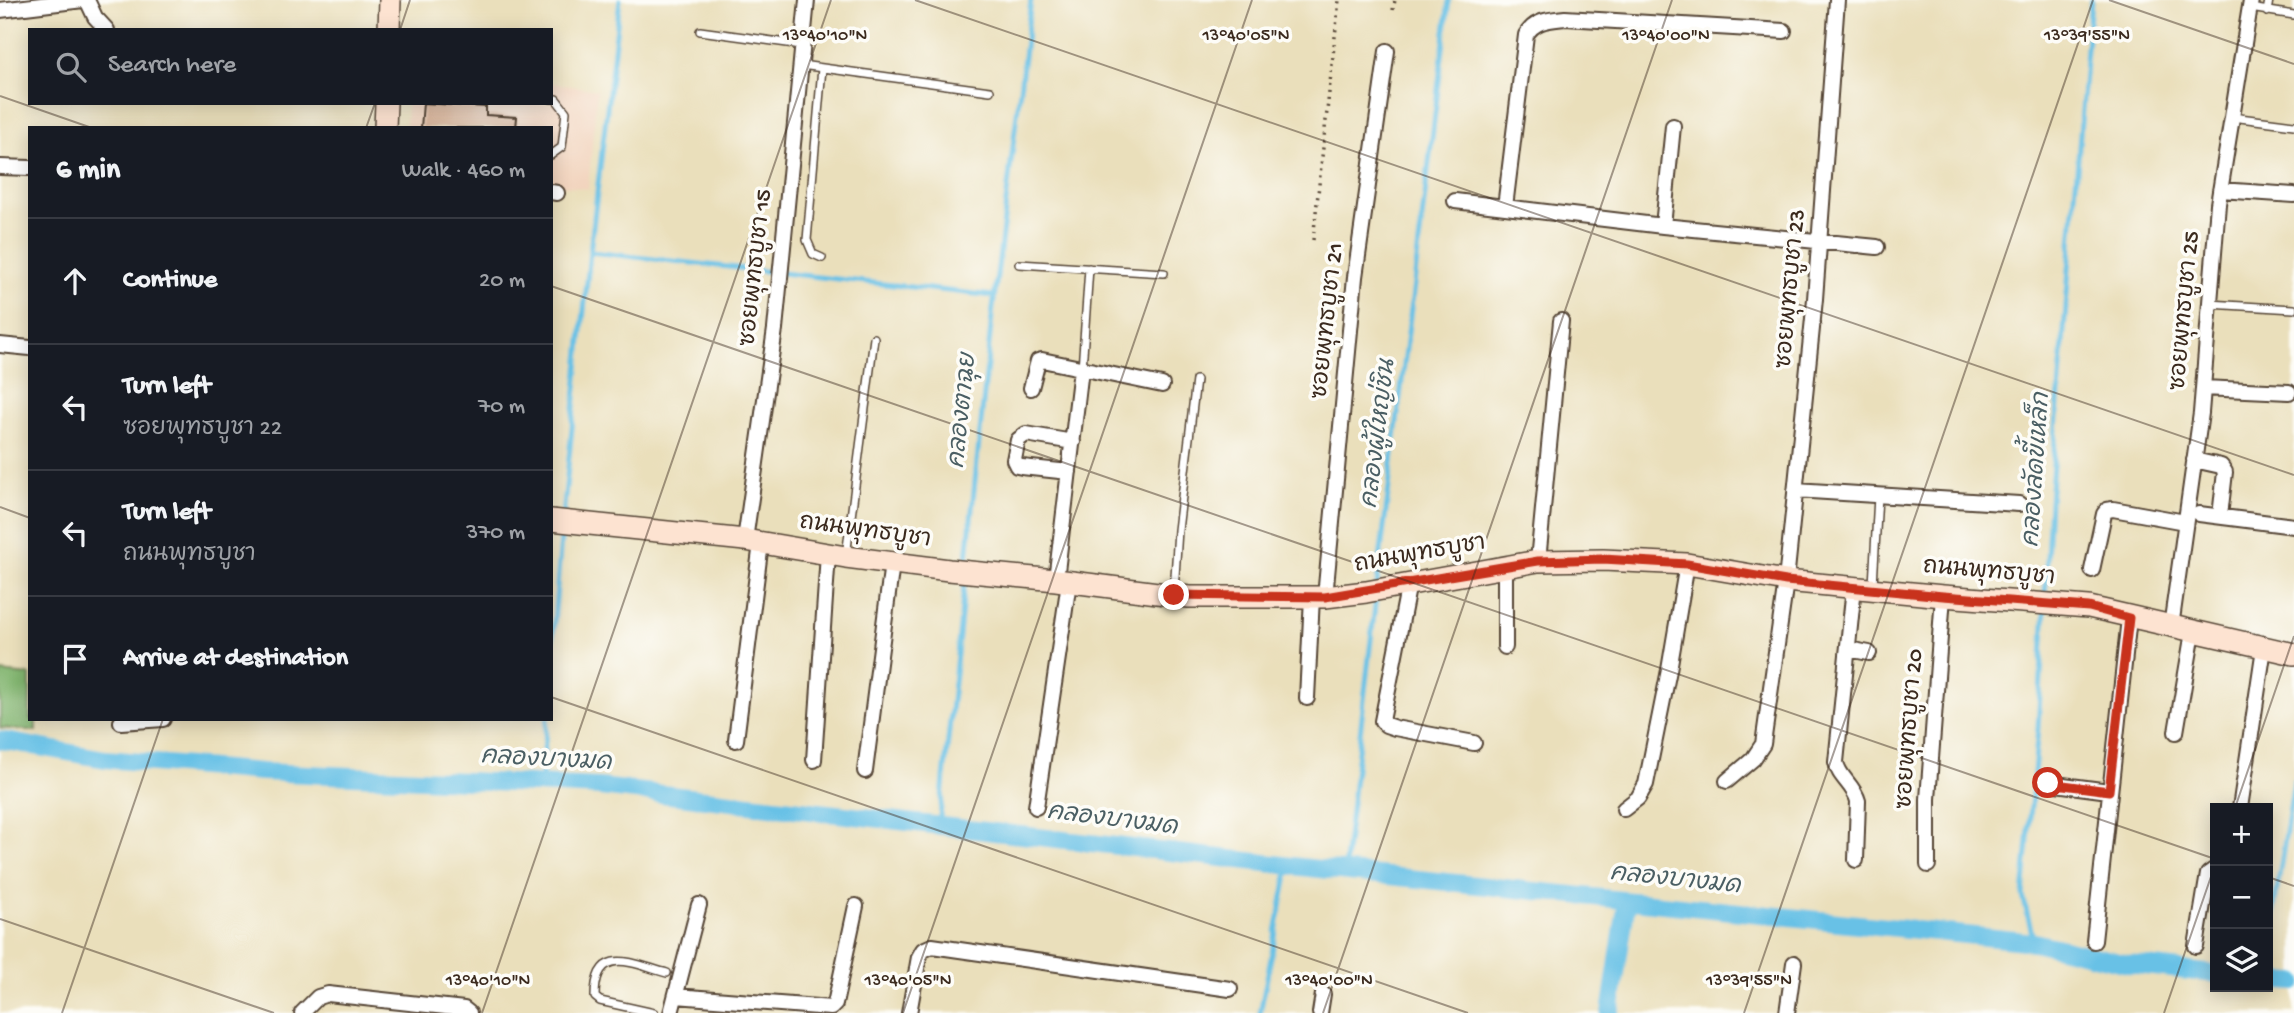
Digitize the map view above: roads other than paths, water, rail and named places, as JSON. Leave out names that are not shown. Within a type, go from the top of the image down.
[{"type":"main road","points":[[389,28],[390,0]]},
{"type":"main road","points":[[385,126],[386,105]]},
{"type":"main road","name":"ถนนพุทธบูชา","points":[[553,520],[753,541],[892,563],[1174,595],[1319,597],[1366,592],[1538,561],[1603,559],[1687,564],[1786,581],[2089,607],[2294,654]]},
{"type":"street","points":[[0,10],[85,0],[105,28]]},
{"type":"street","name":"ซอยพุทธบูชา 15","points":[[736,740],[807,0]]},
{"type":"street","name":"ซอยพุทธบูชา 23","points":[[1727,781],[1753,759],[1763,744],[1786,581],[1820,242],[1837,0]]},
{"type":"street","name":"ซอยพุทธบูชา 25","points":[[2171,627],[2203,388],[2220,190],[2250,4]]},
{"type":"street","points":[[1505,207],[1526,36],[1531,26],[1543,20],[1565,18],[1784,31]]},
{"type":"street","name":"ซอยพุทธบูชา 21","points":[[1307,698],[1355,277],[1387,51]]},
{"type":"street","points":[[1663,226],[1673,126]]},
{"type":"street","points":[[0,167],[28,168]]},
{"type":"street","points":[[2220,190],[2294,195]]},
{"type":"street","points":[[1455,201],[1663,226],[1877,247]]},
{"type":"street","points":[[1538,561],[1561,321]]},
{"type":"street","points":[[0,345],[28,348]]},
{"type":"street","points":[[1031,388],[1038,361],[1042,359],[1162,385]]},
{"type":"street","points":[[1036,807],[1063,581],[1069,472],[1082,369]]},
{"type":"street","points":[[2203,388],[2290,392]]},
{"type":"street","points":[[1069,472],[1017,466],[1014,460],[1018,440],[1026,434],[1073,442]]},
{"type":"street","points":[[2194,460],[2221,466],[2225,472],[2220,516]]},
{"type":"street","points":[[1795,490],[2020,504]]},
{"type":"street","points":[[2092,570],[2107,510],[2185,522]]},
{"type":"street","points":[[2199,514],[2294,526]]},
{"type":"street","points":[[814,760],[837,555]]},
{"type":"street","points":[[865,771],[892,563]]},
{"type":"street","points":[[1624,809],[1638,798],[1646,784],[1687,564]]},
{"type":"street","points":[[1505,567],[1505,647]]},
{"type":"street","points":[[1400,585],[1382,720],[1386,725],[1395,728],[1475,743]]},
{"type":"street","points":[[1856,860],[1858,801],[1856,792],[1838,771],[1836,762],[1847,649],[1863,588]]},
{"type":"street","name":"ซอยพุทธบูชา 20","points":[[1928,865],[1928,799],[1943,596]]},
{"type":"street","points":[[2094,941],[2129,618]]},
{"type":"street","points":[[2176,732],[2193,632]]},
{"type":"street","points":[[2241,803],[2264,648]]},
{"type":"street","points":[[1847,649],[1868,653]]},
{"type":"street","points":[[121,722],[135,721]]},
{"type":"street","points":[[2048,783],[2109,791]]},
{"type":"street","points":[[2196,946],[2210,873]]},
{"type":"street","points":[[671,1013],[699,905]]},
{"type":"street","points":[[676,996],[831,1008],[835,1004],[856,906]]},
{"type":"street","points":[[909,1013],[919,957],[923,950],[932,946],[1230,989]]},
{"type":"street","points":[[1787,1013],[1794,963]]},
{"type":"street","points":[[302,1013],[318,997],[328,993],[410,1001],[464,1009],[469,1013]]},
{"type":"street","points":[[1321,1013],[1323,994]]},
{"type":"lane","points":[[2267,12],[2269,0]]},
{"type":"lane","points":[[2250,4],[2267,12],[2294,15]]},
{"type":"lane","points":[[701,31],[803,45]]},
{"type":"lane","points":[[801,65],[990,91]]},
{"type":"lane","points":[[822,68],[807,240],[813,254],[822,258]]},
{"type":"lane","points":[[553,99],[556,99],[566,112],[562,147],[553,154]]},
{"type":"lane","points":[[2232,117],[2294,125]]},
{"type":"lane","points":[[1018,264],[1164,273]]},
{"type":"lane","points":[[1082,369],[1089,268]]},
{"type":"lane","points":[[2210,304],[2294,309]]},
{"type":"lane","points":[[837,555],[874,338]]},
{"type":"lane","points":[[1174,595],[1178,530],[1196,380]]},
{"type":"lane","points":[[1863,588],[1878,495]]},
{"type":"lane","points":[[654,1013],[600,1001],[595,997],[595,989],[602,969],[611,961],[625,961],[667,973]]},
{"type":"waterway","points":[[563,516],[590,252],[620,0]]},
{"type":"waterway","name":"คลองตาฉุย","points":[[966,568],[992,316],[1031,0]]},
{"type":"waterway","name":"คลองผู้ใหญ่ชิน","points":[[1377,584],[1449,0]]},
{"type":"waterway","name":"คลองลัดขี้เหล็ก","points":[[2045,597],[2050,502],[2091,0]]},
{"type":"waterway","points":[[590,252],[994,296]]},
{"type":"waterway","points":[[553,635],[562,526]]},
{"type":"waterway","name":"คลองตาฉุย","points":[[939,826],[965,578]]},
{"type":"waterway","name":"คลองผู้ใหญ่ชิน","points":[[1344,871],[1376,597]]},
{"type":"waterway","name":"คลองลัดขี้เหล็ก","points":[[2034,942],[2023,896],[2038,728],[2045,607]]},
{"type":"waterway","points":[[541,784],[547,721]]},
{"type":"waterway","name":"คลองบางมด","points":[[0,740],[105,759],[262,772],[600,787],[1310,868],[2034,942],[2128,964],[2210,973]]},
{"type":"waterway","points":[[2271,929],[2294,782]]},
{"type":"waterway","points":[[1260,1013],[1289,866]]},
{"type":"waterway","points":[[1610,1013],[1627,901]]},
{"type":"waterway","name":"คลองบางมด","points":[[2273,980],[2294,982]]}]
